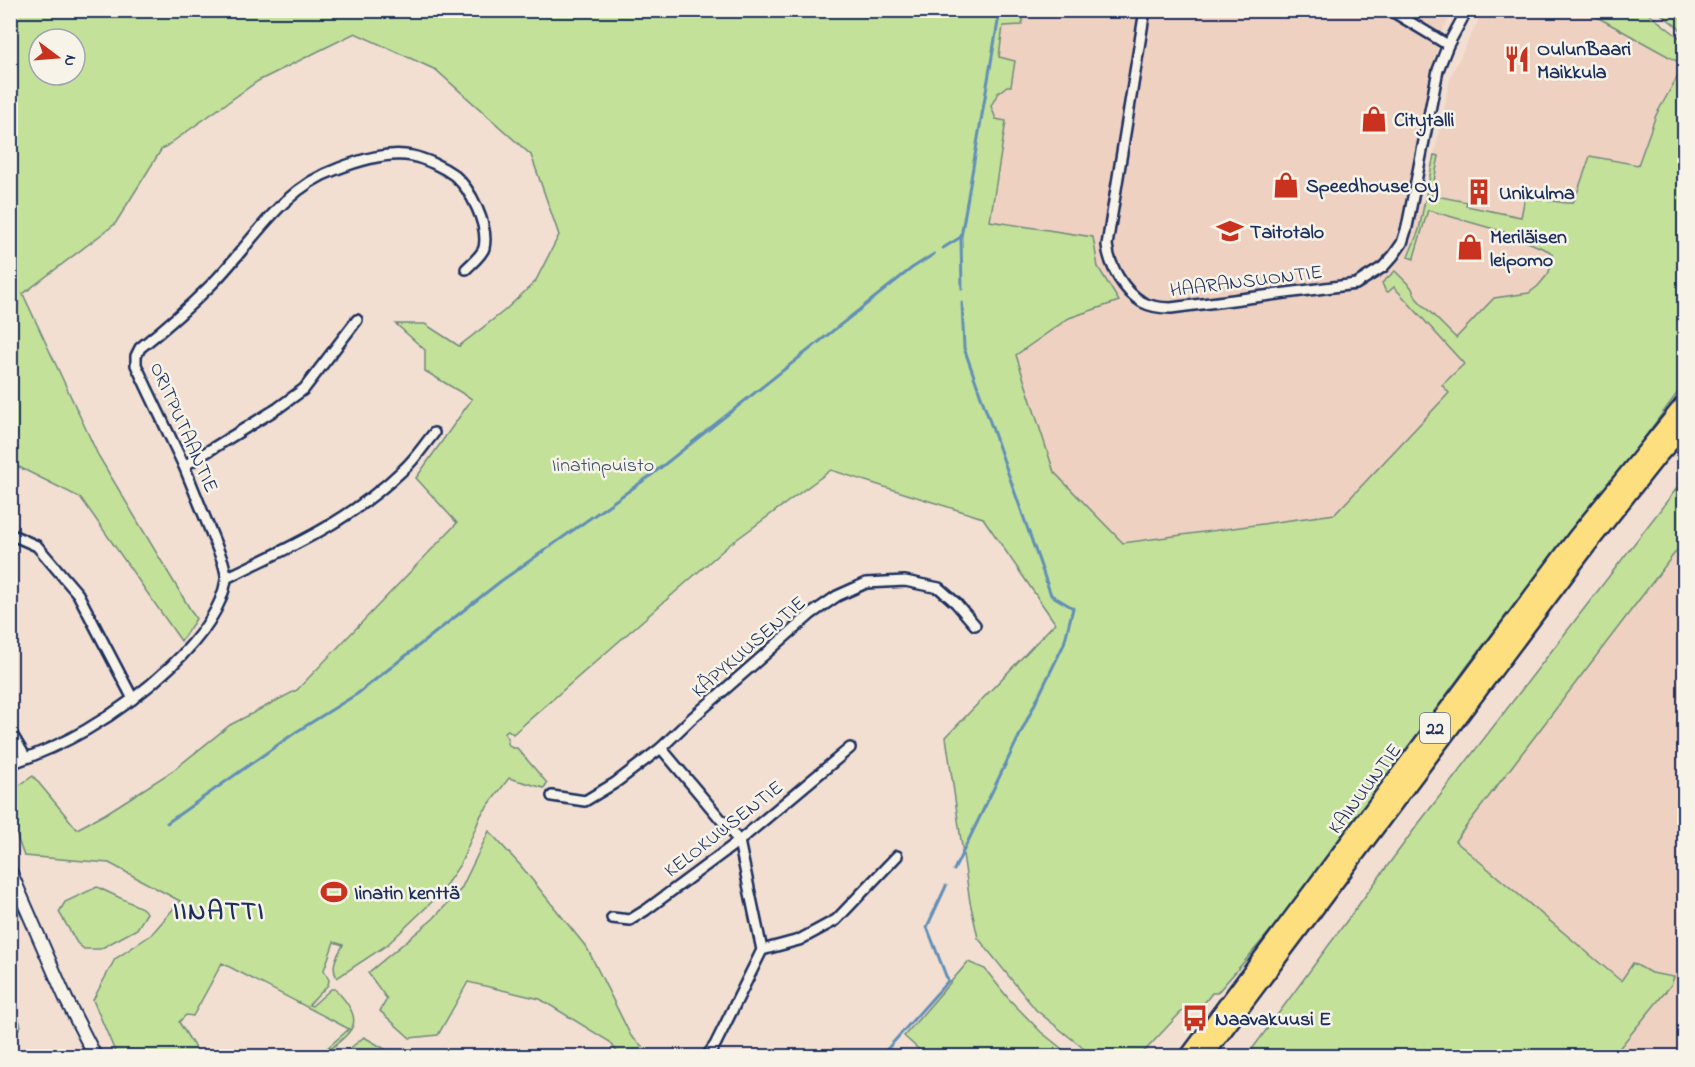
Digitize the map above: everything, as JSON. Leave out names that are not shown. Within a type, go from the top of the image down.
[{"type":"highway","name":"KAINUUNTIE","points":[[1189,1056],[1576,538],[1684,404]]},
{"type":"highway","name":"KAINUUNTIE","points":[[1204,1056],[1589,543],[1684,426]]},
{"type":"street","name":"HAARANSUONTIE","points":[[1145,10],[1107,245],[1108,258],[1113,268],[1136,297],[1161,308],[1356,284],[1383,267],[1402,243],[1438,70],[1448,45],[1467,10]]},
{"type":"street","points":[[1390,10],[1448,45]]},
{"type":"street","name":"ORITPUTAANTIE","points":[[226,578],[223,562],[183,466],[136,365],[136,356],[140,348],[211,285],[271,214],[293,192],[328,172],[379,156],[412,156],[438,166],[454,176],[469,192],[485,227],[483,250],[466,269]]},
{"type":"street","points":[[183,466],[278,408],[304,389],[357,320]]},
{"type":"street","points":[[10,764],[58,745],[86,730],[132,699],[172,667],[202,630],[219,603],[226,578],[307,540],[349,515],[405,468],[434,433]]},
{"type":"street","points":[[12,535],[37,546],[78,594],[132,699]]},
{"type":"street","name":"KÄPYKUUSENTIE","points":[[552,796],[585,801],[615,783],[661,748],[811,614],[837,596],[866,583],[905,581],[939,588],[975,625]]},
{"type":"street","points":[[10,731],[26,758]]},
{"type":"street","points":[[661,748],[740,841],[762,950],[715,1045],[706,1056]]},
{"type":"street","name":"KELOKUUSENTIE","points":[[612,918],[630,920],[740,841],[850,748]]},
{"type":"street","points":[[762,950],[800,940],[836,920],[897,856]]},
{"type":"street","points":[[10,871],[66,999],[95,1056]]},
{"type":"street","points":[[481,1056],[514,1056]]},
{"type":"shaded area","points":[[1005,11],[1454,11],[1440,34],[1405,199],[1424,202],[1451,75],[1483,11],[1586,11],[1684,65],[1656,115],[1637,165],[1589,156],[1555,284],[1334,514],[1123,543],[1054,472],[1016,355],[1069,318],[1119,301],[1098,267],[1093,237],[990,221],[1006,121],[996,119],[991,106],[998,93],[1007,86],[1015,62],[999,57],[1003,25],[1022,25],[1023,16]]},
{"type":"shaded area","points":[[1684,541],[1684,1056],[1613,1056],[1671,985],[1671,976],[1651,973],[1633,963],[1622,981],[1455,841]]},
{"type":"green space","name":"Iinatinpuisto","points":[[1005,10],[1024,16],[1022,25],[1003,26],[999,57],[1015,61],[1011,86],[1007,86],[998,93],[991,106],[996,119],[1006,121],[990,221],[1093,237],[1098,267],[1119,301],[1069,318],[1016,355],[1054,472],[1123,543],[1335,514],[1449,393],[1442,385],[1464,364],[1394,287],[1388,292],[1382,283],[1395,271],[1411,287],[1417,299],[1456,338],[1494,298],[1529,293],[1538,286],[1548,274],[1553,261],[1549,251],[1525,241],[1525,238],[1428,210],[1414,259],[1408,257],[1419,230],[1434,155],[1439,156],[1431,195],[1467,202],[1466,206],[1521,217],[1525,197],[1572,203],[1590,156],[1638,165],[1656,115],[1684,65],[1684,384],[1468,665],[1375,795],[1359,812],[1356,821],[1288,909],[1217,993],[1212,993],[1202,1006],[1188,1008],[1181,1012],[1140,1056],[1093,1056],[1036,1010],[978,938],[970,902],[946,737],[1055,623],[983,518],[831,470],[729,545],[513,734],[508,730],[504,733],[508,738],[508,744],[512,748],[517,748],[547,783],[544,788],[509,778],[481,815],[461,863],[439,895],[387,945],[337,978],[334,965],[343,945],[334,942],[324,970],[329,980],[328,985],[309,1005],[312,1006],[331,989],[335,989],[352,1011],[353,1026],[333,1047],[322,1056],[318,1056],[349,1029],[222,963],[193,1016],[186,1015],[179,1022],[200,1056],[117,1056],[93,1000],[115,959],[151,935],[180,901],[109,863],[24,856],[11,820],[11,791],[33,776],[77,829],[105,814],[171,772],[230,725],[297,690],[457,523],[416,478],[472,399],[425,371],[425,350],[396,324],[425,324],[459,346],[504,311],[535,282],[559,235],[531,155],[436,70],[355,33],[258,81],[161,150],[115,224],[23,294],[98,455],[196,619],[181,641],[81,498],[11,463],[11,11]]},
{"type":"green space","points":[[1586,11],[1645,11],[1684,41],[1684,65]]},
{"type":"green space","points":[[1657,11],[1673,11],[1684,18],[1684,32]]},
{"type":"green space","points":[[1684,479],[1684,541],[1455,841],[1621,981],[1633,963],[1651,973],[1674,977],[1671,985],[1613,1056],[1247,1056],[1419,823]]},
{"type":"green space","points":[[489,831],[521,866],[587,948],[631,1036],[653,1056],[620,1056],[610,1042],[540,999],[468,982],[438,1035],[410,1038],[380,1011],[387,999],[368,973],[433,919],[461,889]]},
{"type":"green space","points":[[97,887],[142,908],[147,913],[137,929],[100,949],[84,949],[77,943],[59,912],[65,902]]},
{"type":"green space","points":[[968,962],[985,969],[1008,998],[1041,1032],[1071,1056],[1005,1056],[1001,1053],[980,1056],[926,1056],[904,1036]]},
{"type":"green space","points":[[10,993],[21,1026],[11,1037],[10,1037]]},
{"type":"green space","points":[[364,1037],[397,1056],[341,1056]]},
{"type":"waterway","points":[[943,248],[961,237],[1000,10]]},
{"type":"waterway","points":[[961,237],[962,289]]},
{"type":"waterway","points":[[167,823],[296,732],[357,694],[501,581],[650,476],[912,268],[934,254]]},
{"type":"waterway","points":[[954,870],[1064,644],[1073,608],[1051,595],[964,348],[962,303]]},
{"type":"waterway","points":[[881,1056],[948,981],[927,927],[946,886]]},
{"type":"place","name":"OulunBaari Maikkula","points":[[1517,59]]},
{"type":"place","name":"Citytalli","points":[[1374,119]]},
{"type":"place","name":"Speedhouse Oy","points":[[1286,185]]},
{"type":"place","name":"Unikulma","points":[[1479,192]]},
{"type":"place","name":"Taitotalo","points":[[1230,231]]},
{"type":"place","name":"Meriläisen leipomo","points":[[1470,247]]},
{"type":"place","name":"Iinatin kenttä","points":[[334,892]]},
{"type":"place","name":"Naavakuusi E","points":[[1195,1018]]},
{"type":"district","name":"IINATTI","points":[[219,910]]}]
